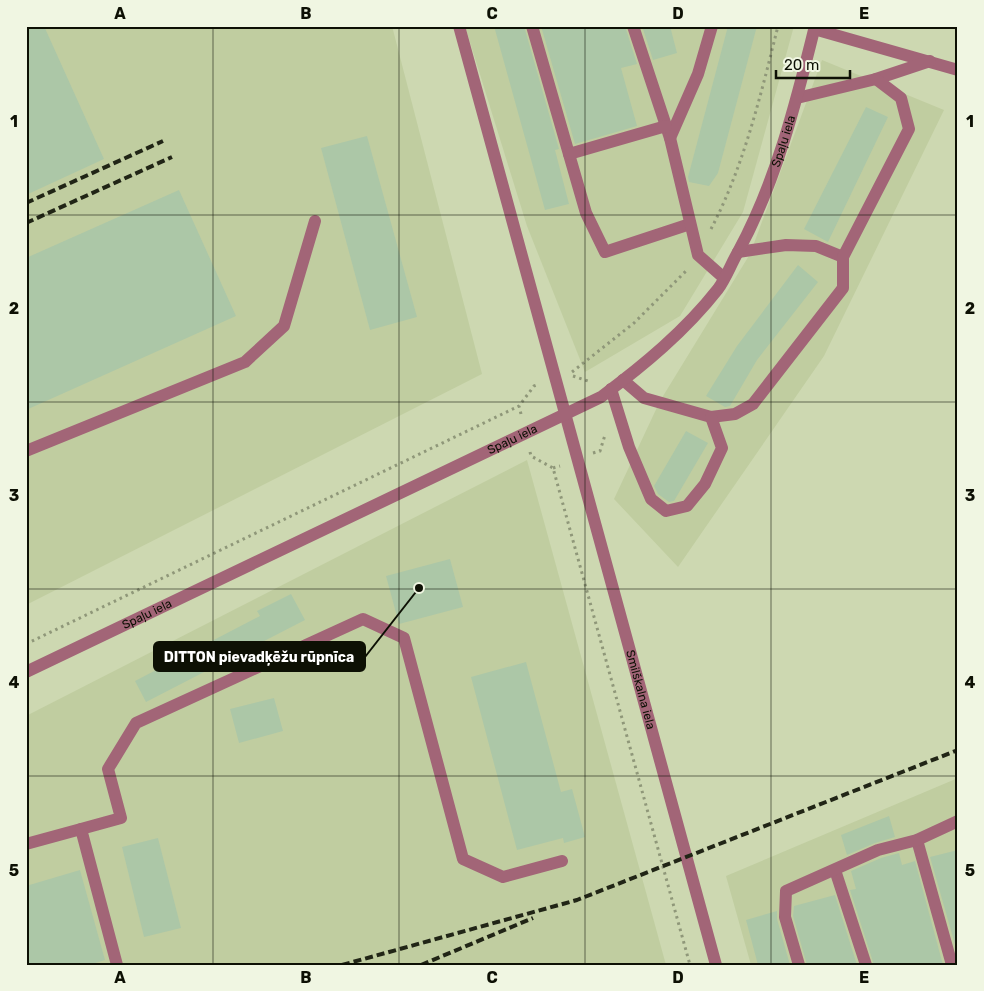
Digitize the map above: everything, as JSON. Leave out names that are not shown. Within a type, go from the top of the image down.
[{"type":"street","name":"Smilškalna iela","points":[[459,26],[716,965]]},
{"type":"street","points":[[532,26],[586,213],[605,252],[690,224]]},
{"type":"street","points":[[634,26],[668,132],[698,255],[724,278]]},
{"type":"street","points":[[668,132],[698,74],[712,26]]},
{"type":"street","name":"Spaļu iela","points":[[26,672],[564,414],[611,389],[623,380],[679,334],[719,287],[724,278],[767,188],[797,98],[815,28]]},
{"type":"street","points":[[815,28],[958,70]]},
{"type":"street","points":[[797,98],[876,79],[930,61]]},
{"type":"street","points":[[623,380],[644,398],[711,417],[735,414],[753,404],[843,288],[844,257],[908,129],[901,98],[876,79]]},
{"type":"street","points":[[569,154],[668,132]]},
{"type":"street","points":[[26,451],[245,362],[284,326],[315,221]]},
{"type":"street","points":[[738,252],[786,245],[816,246],[844,257]]},
{"type":"street","points":[[611,389],[629,446],[651,498],[666,511],[687,506],[705,484],[722,448],[711,417]]},
{"type":"street","points":[[26,844],[121,818],[108,769],[136,723],[363,620],[404,638],[463,859],[503,878],[562,861]]},
{"type":"street","points":[[799,965],[785,917],[786,891],[878,850],[917,840],[958,821]]},
{"type":"street","points":[[82,829],[117,965]]},
{"type":"street","points":[[917,840],[954,963]]},
{"type":"street","points":[[835,870],[866,965]]},
{"type":"path","points":[[26,644],[519,406]]},
{"type":"path","points":[[553,468],[690,965]]},
{"type":"shaded area","points":[[26,26],[392,26],[482,374],[26,605]]},
{"type":"shaded area","points":[[465,26],[794,26],[743,212],[680,316],[585,372],[527,226]]},
{"type":"shaded area","points":[[822,60],[944,110],[824,356],[678,567],[614,499],[660,401],[750,254]]},
{"type":"shaded area","points":[[527,460],[666,965],[26,965],[26,716]]},
{"type":"shaded area","points":[[958,778],[958,965],[751,965],[726,876]]},
{"type":"building","points":[[26,26],[44,26],[104,159],[26,195]]},
{"type":"building","points":[[494,26],[524,26],[559,149],[555,150],[569,204],[545,210]]},
{"type":"building","points":[[541,26],[625,26],[637,64],[621,68],[637,126],[575,144]]},
{"type":"building","points":[[642,26],[670,26],[677,53],[653,60]]},
{"type":"building","points":[[728,26],[757,26],[718,173],[709,186],[689,182],[688,177]]},
{"type":"building","points":[[866,107],[888,117],[828,242],[804,229]]},
{"type":"building","points":[[367,136],[417,317],[370,330],[321,148]]},
{"type":"building","points":[[179,190],[236,316],[26,410],[26,258]]},
{"type":"building","points":[[798,265],[818,282],[757,360],[730,406],[725,407],[706,396],[737,346]]},
{"type":"building","points":[[686,431],[708,443],[674,501],[669,502],[658,494],[654,486]]},
{"type":"building","points":[[450,559],[463,607],[399,624],[386,576]]},
{"type":"building","points":[[291,594],[305,620],[146,702],[135,681],[260,616],[257,611]]},
{"type":"building","points":[[526,662],[561,792],[572,789],[585,837],[564,843],[563,838],[517,850],[471,677]]},
{"type":"building","points":[[274,698],[283,731],[239,743],[230,709]]},
{"type":"building","points":[[889,816],[895,837],[847,855],[841,835]]},
{"type":"building","points":[[158,838],[181,928],[144,937],[122,847]]},
{"type":"building","points":[[958,850],[958,955],[930,857]]},
{"type":"building","points":[[899,853],[902,865],[915,861],[943,965],[874,965],[850,890],[856,889],[851,871],[881,858]]},
{"type":"building","points":[[80,870],[105,960],[89,965],[26,965],[26,886]]},
{"type":"building","points":[[835,895],[857,965],[807,965],[793,916],[794,906]]},
{"type":"building","points":[[777,911],[777,919],[790,965],[758,965],[746,920]]},
{"type":"railway","points":[[26,203],[163,141]]},
{"type":"railway","points":[[26,223],[172,157]]},
{"type":"railway","points":[[342,965],[577,900],[958,750]]},
{"type":"railway","points":[[421,965],[533,918]]},
{"type":"place","name":"DITTON pievadķēžu rūpnīca","points":[[419,588]]}]
